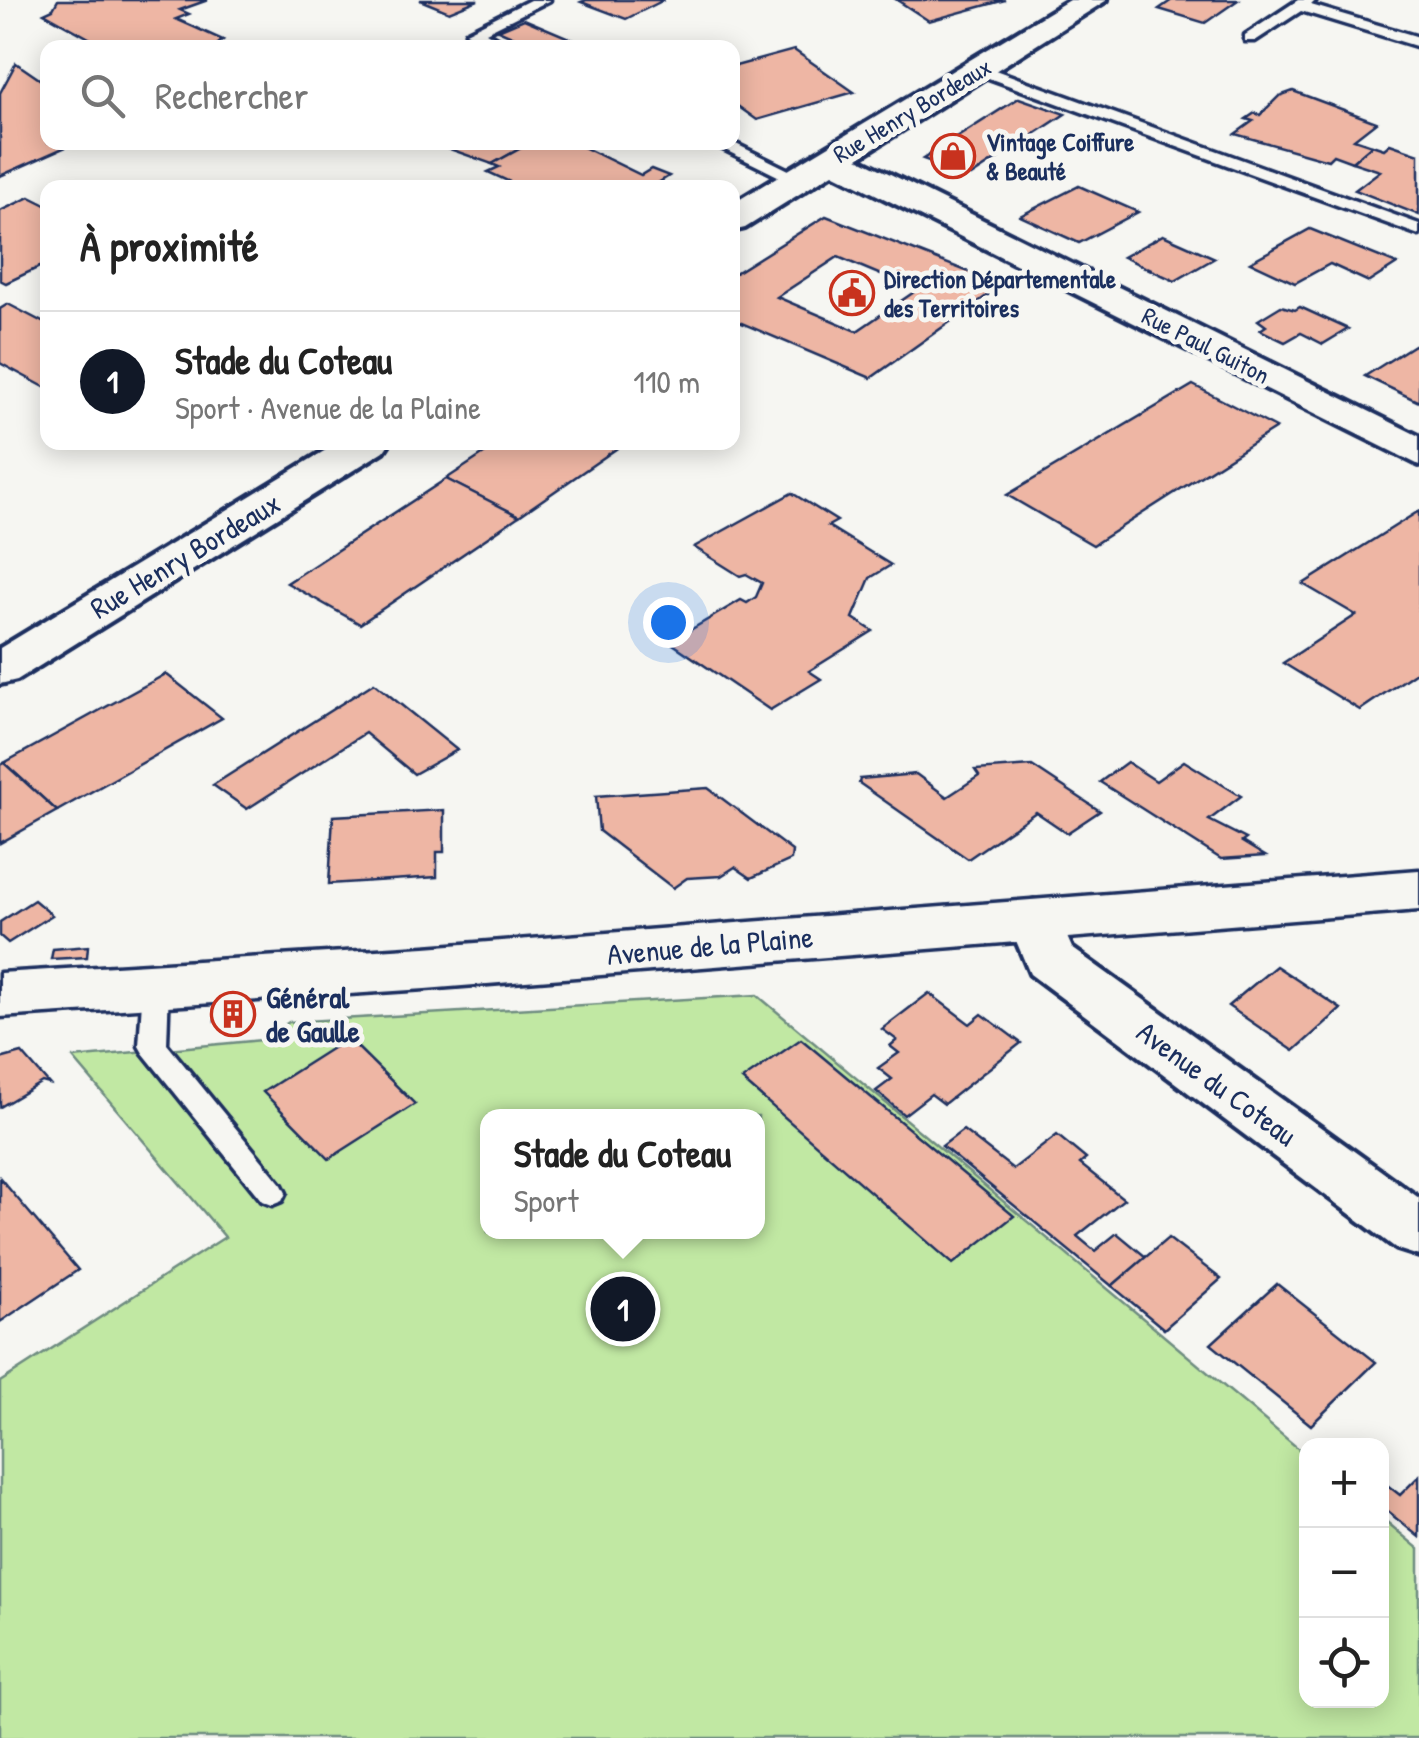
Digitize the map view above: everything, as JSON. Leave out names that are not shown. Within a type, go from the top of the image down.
[{"type":"main road","name":"Avenue de la Plaine","points":[[0,995],[1419,890]]},
{"type":"street","name":"Rue Henry Bordeaux","points":[[740,215],[1091,0]]},
{"type":"street","name":"Rue Paul Guiton","points":[[832,158],[1419,452]]},
{"type":"street","name":"Rue Henry Bordeaux","points":[[0,668],[356,450]]},
{"type":"street","name":"Avenue du Coteau","points":[[1034,919],[1049,960],[1419,1231]]},
{"type":"lane","points":[[491,40],[474,32],[542,0]]},
{"type":"lane","points":[[1250,38],[1304,3],[1419,42]]},
{"type":"lane","points":[[978,69],[1419,230]]},
{"type":"lane","points":[[735,150],[798,179]]},
{"type":"lane","points":[[156,986],[153,1046],[272,1193]]},
{"type":"green space","points":[[757,995],[1299,1449],[1299,1708],[1389,1708],[1389,1524],[1419,1549],[1419,1738],[0,1738],[0,1382],[225,1237],[73,1058],[262,1040],[289,1022]]},
{"type":"building","points":[[58,0],[208,0],[180,10],[189,14],[176,19],[223,40],[93,40],[44,13],[53,9]]},
{"type":"building","points":[[420,0],[478,0],[449,12]]},
{"type":"building","points":[[664,0],[626,19],[581,2]]},
{"type":"building","points":[[897,0],[1005,0],[929,21]]},
{"type":"building","points":[[1172,0],[1238,0],[1205,23],[1159,9]]},
{"type":"building","points":[[524,19],[574,40],[521,40],[498,30]]},
{"type":"building","points":[[794,50],[854,92],[757,120],[740,108],[740,65]]},
{"type":"building","points":[[16,63],[40,80],[40,150],[59,150],[0,176],[0,93]]},
{"type":"building","points":[[1293,91],[1376,122],[1354,139],[1372,145],[1352,162],[1333,155],[1328,160],[1235,134],[1253,121],[1246,119],[1255,113],[1260,115],[1279,96]]},
{"type":"building","points":[[1019,98],[1065,114],[971,176],[923,159]]},
{"type":"building","points":[[1390,144],[1419,154],[1419,215],[1355,190],[1380,171],[1352,162],[1372,145],[1384,149]]},
{"type":"building","points":[[453,150],[517,150],[492,164]]},
{"type":"building","points":[[517,150],[589,150],[641,175],[651,169],[669,176],[663,180],[506,180],[488,172],[499,167],[492,164]]},
{"type":"building","points":[[1079,186],[1138,212],[1079,243],[1020,216]]},
{"type":"building","points":[[30,197],[40,202],[40,267],[6,283],[0,280],[0,211]]},
{"type":"building","points":[[826,216],[1002,285],[871,378],[740,322],[740,270]],"holes":[[[838,257],[917,290],[857,331],[777,297]]]},
{"type":"building","points":[[1310,229],[1397,264],[1369,282],[1330,264],[1295,283],[1250,262]]},
{"type":"building","points":[[1163,235],[1215,258],[1175,281],[1123,257]]},
{"type":"building","points":[[8,304],[40,321],[40,385],[0,363],[0,309]]},
{"type":"building","points":[[1281,306],[1295,310],[1300,307],[1348,329],[1323,344],[1301,333],[1285,342],[1260,330],[1266,326],[1258,320]]},
{"type":"building","points":[[1414,345],[1419,348],[1419,402],[1365,376]]},
{"type":"building","points":[[1193,385],[1276,428],[1093,545],[1007,495]]},
{"type":"building","points":[[490,450],[614,450],[519,516],[446,479]]},
{"type":"building","points":[[446,479],[519,516],[360,624],[287,583]]},
{"type":"building","points":[[792,493],[837,521],[828,526],[891,565],[870,578],[853,618],[873,631],[809,671],[821,679],[770,710],[670,642],[741,600],[747,603],[756,597],[762,583],[746,574],[740,576],[694,547]]},
{"type":"building","points":[[1419,511],[1419,670],[1360,710],[1283,663],[1356,615],[1303,584]]},
{"type":"building","points":[[166,674],[222,718],[57,811],[4,763]]},
{"type":"building","points":[[374,683],[457,750],[414,774],[365,733],[247,809],[213,785]]},
{"type":"building","points":[[1184,761],[1241,796],[1209,820],[1246,839],[1242,842],[1265,856],[1221,859],[1100,782],[1127,762],[1156,781]]},
{"type":"building","points":[[4,763],[57,811],[0,843],[0,765]]},
{"type":"building","points":[[1032,766],[1100,811],[1067,833],[1036,812],[968,859],[859,783],[860,779],[916,774],[947,797],[979,776],[975,770]]},
{"type":"building","points":[[708,788],[792,851],[791,860],[751,878],[735,867],[721,876],[687,878],[673,888],[599,831],[596,796]]},
{"type":"building","points":[[444,810],[444,852],[437,852],[437,877],[329,884],[333,816]]},
{"type":"building","points":[[34,900],[52,915],[8,943],[0,936],[0,922]]},
{"type":"building","points":[[88,946],[87,957],[51,959],[53,949]]},
{"type":"building","points":[[1276,966],[1341,1009],[1294,1051],[1228,1006]]},
{"type":"building","points":[[929,993],[970,1024],[982,1014],[1021,1043],[944,1104],[931,1094],[904,1115],[876,1091],[892,1079],[878,1068],[899,1053],[890,1046],[897,1040],[882,1029]]},
{"type":"building","name":"Général de Gaulle","points":[[252,1008],[251,1018],[215,1021],[216,1011]]},
{"type":"building","points":[[348,1038],[415,1104],[329,1159],[263,1092]]},
{"type":"building","points":[[801,1039],[1014,1216],[953,1264],[742,1080]]},
{"type":"building","points":[[22,1053],[49,1084],[42,1082],[0,1107],[0,1059]]},
{"type":"building","points":[[963,1130],[1013,1169],[1057,1135],[1086,1159],[1080,1164],[1124,1199],[1077,1236],[1095,1251],[1117,1233],[1146,1257],[1112,1286],[942,1146]]},
{"type":"building","points":[[0,1178],[78,1270],[0,1322]]},
{"type":"building","points":[[1168,1238],[1221,1279],[1164,1329],[1112,1286]]},
{"type":"building","points":[[1277,1284],[1376,1362],[1311,1425],[1211,1344]]},
{"type":"building","points":[[1419,1476],[1419,1537],[1389,1513],[1389,1486],[1400,1495]]},
{"type":"place","name":"Vintage Coiffure & Beauté","points":[[953,156]]},
{"type":"place","name":"Direction Départementale des Territoires","points":[[852,293]]},
{"type":"place","name":"Général de Gaulle","points":[[233,1014]]},
{"type":"place","name":"Stade du Coteau","points":[[623,1309]]}]
